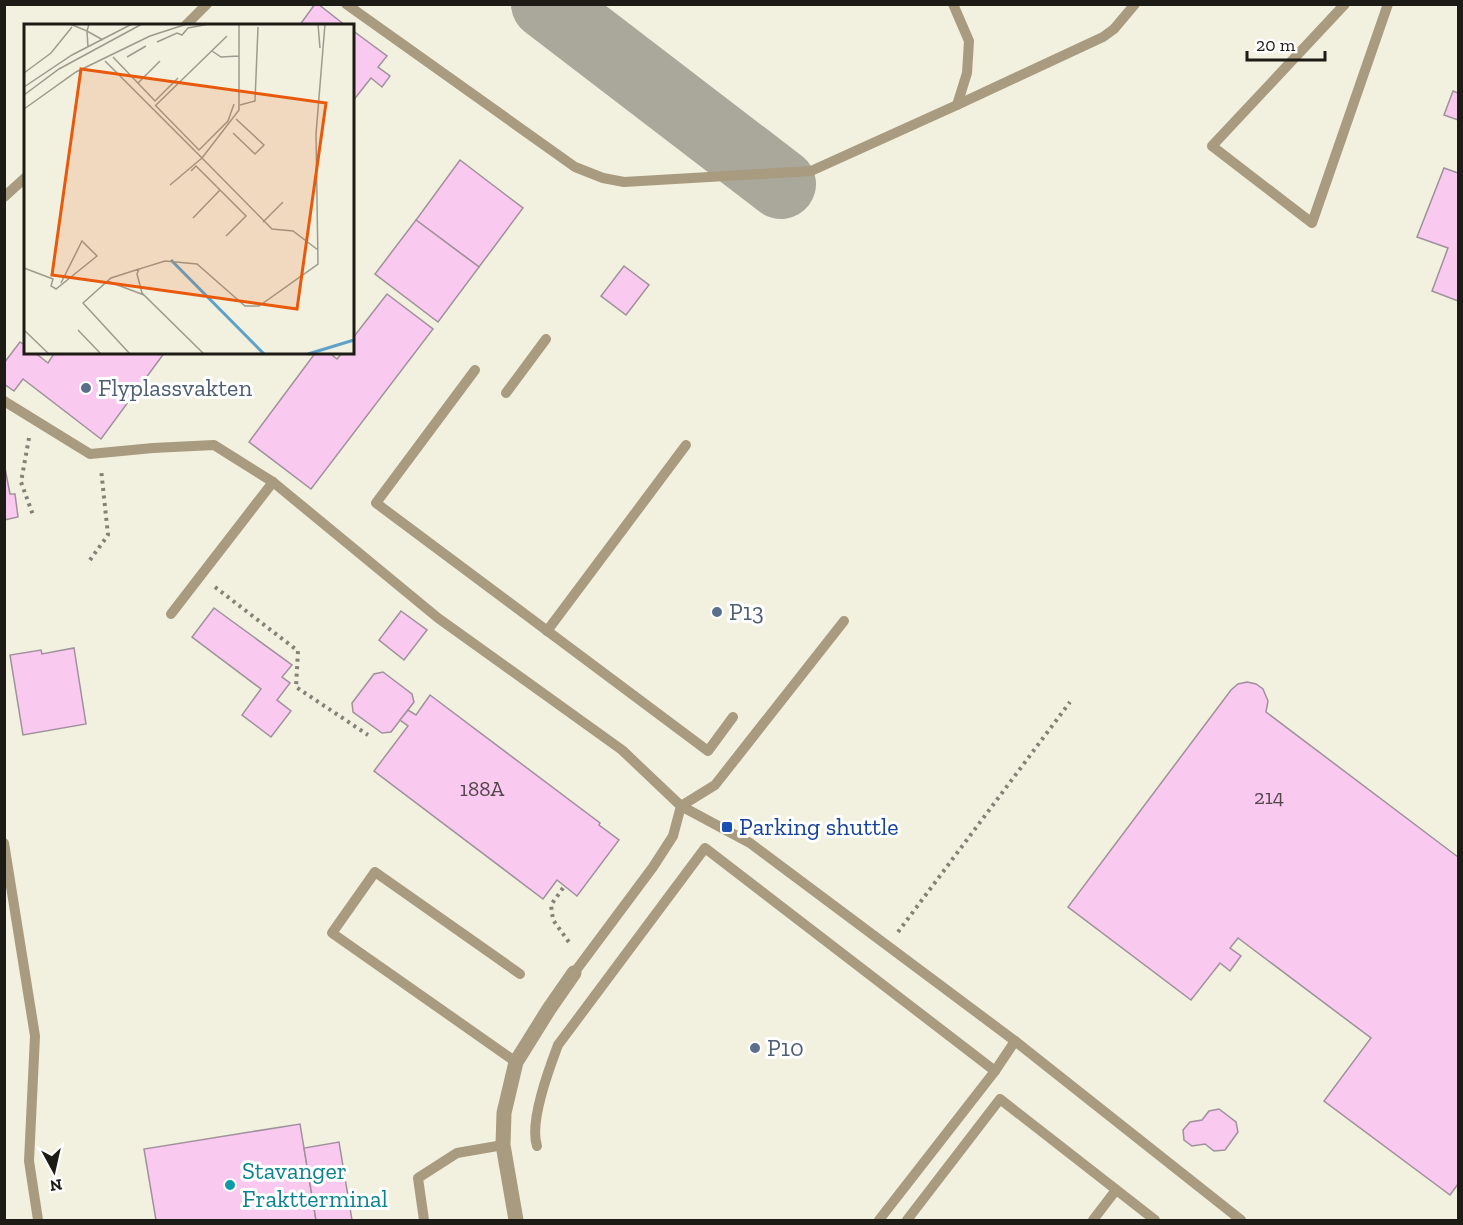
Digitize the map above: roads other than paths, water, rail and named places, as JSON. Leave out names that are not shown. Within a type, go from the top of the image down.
[{"type":"street","points":[[516,1221],[502,1145],[504,1113],[516,1062],[578,967]]},
{"type":"lane","points":[[187,24],[207,4]]},
{"type":"lane","points":[[346,4],[575,167],[603,178],[624,182],[811,171],[1103,37],[1114,29],[1135,5]]},
{"type":"lane","points":[[953,4],[969,41],[967,73],[957,105]]},
{"type":"lane","points":[[1345,4],[1212,146],[1312,223],[1388,4]]},
{"type":"lane","points":[[4,197],[24,179]]},
{"type":"lane","points":[[506,393],[546,339]]},
{"type":"lane","points":[[475,370],[376,502],[708,752],[733,717]]},
{"type":"lane","points":[[4,401],[90,454],[214,445],[273,482],[438,618],[622,750],[681,806],[750,843],[1015,1041],[1241,1221]]},
{"type":"lane","points":[[547,631],[687,445]]},
{"type":"lane","points":[[171,614],[273,482]]},
{"type":"lane","points":[[578,967],[653,867],[673,836],[681,806],[715,785],[844,621]]},
{"type":"lane","points":[[4,843],[35,1036],[29,1161],[38,1221]]},
{"type":"lane","points":[[537,1146],[533,1135],[547,1075],[558,1045],[705,848],[995,1071]]},
{"type":"lane","points":[[516,1062],[332,933],[375,872],[520,974]]},
{"type":"lane","points":[[879,1221],[995,1071],[1015,1041]]},
{"type":"lane","points":[[908,1221],[1000,1100],[1155,1221]]},
{"type":"lane","points":[[424,1221],[418,1178],[457,1153],[502,1145]]},
{"type":"lane","points":[[1093,1221],[1116,1190]]},
{"type":"place","name":"Flyplassvakten","points":[[86,388]]},
{"type":"place","name":"P13","points":[[717,612]]},
{"type":"place","name":"Parking shuttle","points":[[727,827]]},
{"type":"place","name":"P10","points":[[755,1048]]},
{"type":"place","name":"Stavanger Fraktterminal","points":[[230,1185]]}]
